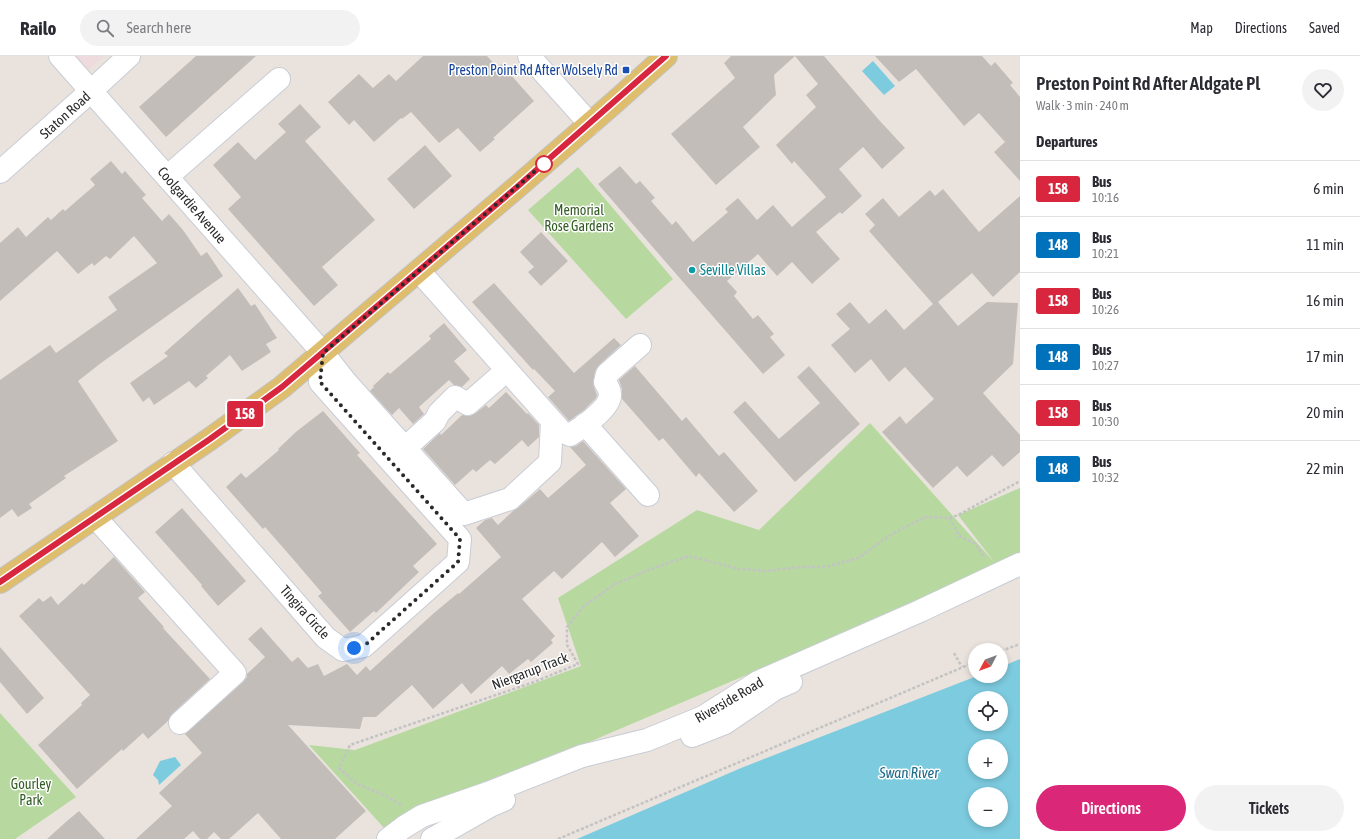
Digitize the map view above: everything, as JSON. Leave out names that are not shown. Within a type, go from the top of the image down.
[{"type":"main road","points":[[0,582],[282,387],[590,124],[666,56]]},
{"type":"street","name":"Coolgardie Avenue","points":[[60,56],[323,353],[345,381],[464,514],[510,498],[550,462],[552,421]]},
{"type":"street","name":"Staton Road","points":[[0,172],[129,56]]},
{"type":"street","points":[[529,56],[590,124]]},
{"type":"street","points":[[167,177],[279,79]]},
{"type":"street","points":[[419,271],[552,421],[561,430],[570,435],[603,409],[610,399],[610,390],[605,382],[607,374],[640,345]]},
{"type":"street","name":"Tingira Circle","points":[[173,463],[326,638],[343,650],[364,646],[458,562],[460,539],[320,382],[323,353]]},
{"type":"street","points":[[405,448],[436,421],[439,412],[455,397],[468,404],[507,370]]},
{"type":"street","points":[[585,424],[648,495]]},
{"type":"street","points":[[95,517],[235,673],[180,723]]},
{"type":"street","name":"Riverside Road","points":[[388,839],[422,816],[488,793],[582,756],[647,740],[703,717],[758,682],[920,611],[1020,564]]},
{"type":"street","name":"Riverside Road","points":[[432,839],[490,806],[577,768],[673,743],[725,722],[775,689],[887,640],[1001,582],[1020,574]]},
{"type":"path","name":"Niergarup Track","points":[[384,795],[357,784],[339,768],[350,745],[534,682],[578,664],[567,645],[567,627],[585,605],[615,584],[650,569],[689,556],[739,569],[767,571],[801,567],[825,567],[858,558],[892,534],[925,517],[950,518],[958,515],[1020,481]]},
{"type":"path","points":[[950,518],[959,536],[974,543],[985,558]]},
{"type":"path","points":[[1008,648],[1020,644]]},
{"type":"path","points":[[954,653],[962,667]]},
{"type":"path","points":[[558,839],[968,665]]},
{"type":"shaded area","points":[[75,56],[104,56],[88,70]]},
{"type":"green space","name":"Memorial Rose Gardens","points":[[578,167],[673,279],[626,319],[528,210]]},
{"type":"green space","points":[[870,423],[995,563],[958,515],[1020,488],[1020,562],[852,630],[385,829],[309,745],[355,750],[581,666],[558,598],[697,510],[759,530]]},
{"type":"green space","name":"Gourley Park","points":[[0,713],[76,797],[15,839],[0,839]]},
{"type":"water","points":[[873,61],[895,86],[884,95],[862,71]]},
{"type":"water","name":"Swan River","points":[[1020,659],[1020,839],[577,839],[741,768],[968,680],[968,683],[1008,683],[1008,664]]},
{"type":"water","points":[[175,757],[181,765],[159,785],[158,780],[153,775],[160,761]]},
{"type":"building","points":[[196,56],[256,56],[166,137],[139,107]]},
{"type":"building","points":[[423,56],[487,56],[497,67],[501,64],[534,101],[493,138],[495,139],[480,152],[458,128],[439,143],[411,112],[402,119],[401,118],[374,142],[354,120],[349,125],[328,102],[359,74],[373,88],[389,74],[396,81]]},
{"type":"building","points":[[731,56],[795,56],[774,75],[776,95],[743,127],[760,147],[716,185],[671,134],[735,78],[724,63]]},
{"type":"building","points":[[795,56],[824,56],[905,148],[882,169],[863,147],[839,169],[862,196],[842,214],[840,212],[816,232],[840,259],[812,284],[792,262],[777,276],[758,254],[727,281],[737,292],[734,296],[753,319],[758,315],[774,334],[770,337],[785,355],[763,374],[598,184],[620,166],[636,184],[640,181],[655,198],[651,201],[672,225],[676,221],[693,242],[728,212],[725,209],[738,198],[757,220],[773,205],[792,227],[826,197],[794,161],[792,164],[776,145],[816,107],[806,95],[818,84]]},
{"type":"building","points":[[875,56],[982,56],[991,66],[995,62],[1013,83],[1010,85],[1020,97],[1020,181],[994,152],[1005,142],[979,113],[964,126],[916,69],[899,82]]},
{"type":"building","points":[[300,104],[321,127],[305,141],[375,220],[322,267],[338,285],[314,306],[228,209],[241,197],[213,165],[238,142],[255,160],[286,132],[278,124]]},
{"type":"building","points":[[425,145],[452,176],[414,209],[387,179]]},
{"type":"building","points":[[111,161],[122,174],[125,171],[146,195],[142,198],[162,221],[169,214],[183,230],[201,256],[207,252],[223,276],[78,381],[118,441],[64,476],[66,478],[29,504],[32,508],[18,517],[12,509],[0,518],[0,380],[50,345],[56,353],[117,310],[108,297],[157,263],[134,236],[110,259],[106,256],[94,266],[92,263],[78,274],[57,251],[0,301],[0,243],[18,227],[26,237],[48,217],[51,220],[63,209],[65,211],[95,185],[90,179]]},
{"type":"building","points":[[943,189],[979,232],[1020,196],[1020,272],[993,297],[972,273],[938,302],[958,326],[987,302],[1018,303],[1013,364],[983,393],[1020,435],[1020,452],[1003,467],[992,455],[967,477],[957,466],[933,488],[882,432],[900,416],[906,424],[934,399],[905,367],[889,382],[871,359],[855,373],[831,345],[850,329],[836,314],[850,302],[869,324],[886,309],[904,330],[933,304],[869,231],[875,225],[865,214],[883,198],[899,217],[930,190],[935,196]]},
{"type":"building","points":[[541,232],[568,261],[541,286],[528,272],[534,267],[520,252]]},
{"type":"building","points":[[494,283],[574,373],[614,338],[621,345],[599,365],[595,371],[593,384],[597,395],[596,398],[584,410],[569,421],[548,397],[555,391],[534,369],[533,370],[472,302]]},
{"type":"building","points":[[238,288],[251,306],[255,304],[277,338],[266,344],[271,352],[242,371],[230,355],[206,376],[208,378],[196,388],[189,381],[154,405],[149,397],[143,402],[130,383],[168,356],[164,353]]},
{"type":"building","points":[[444,323],[467,350],[454,361],[470,379],[462,387],[454,385],[449,380],[419,407],[424,414],[413,424],[399,408],[392,415],[370,391],[374,387],[373,386],[388,372],[390,374],[431,339],[429,336]]},
{"type":"building","points":[[635,366],[682,421],[686,417],[719,456],[724,452],[758,491],[734,512],[699,473],[696,477],[663,438],[659,441],[622,399],[622,389],[619,380]]},
{"type":"building","points":[[809,366],[860,424],[795,482],[733,412],[745,401],[779,439],[820,403],[797,377]]},
{"type":"building","points":[[506,392],[539,425],[539,437],[528,447],[522,440],[495,464],[490,460],[476,472],[473,469],[455,485],[423,449],[440,433],[441,435],[462,415],[470,416],[486,405],[489,408]]},
{"type":"building","points":[[323,411],[360,453],[357,455],[437,544],[413,566],[419,572],[376,613],[374,611],[350,632],[318,596],[322,593],[293,559],[265,527],[263,529],[226,487],[241,473],[246,478],[279,450],[278,449],[297,431]]},
{"type":"building","points":[[583,441],[626,489],[610,503],[639,536],[615,557],[602,542],[562,579],[554,571],[522,599],[555,636],[551,640],[553,643],[531,662],[528,659],[509,674],[502,666],[471,694],[462,683],[433,709],[412,685],[376,717],[363,717],[360,729],[288,725],[366,811],[335,839],[281,839],[258,813],[229,839],[221,839],[214,832],[207,839],[200,839],[193,831],[184,839],[136,839],[172,806],[159,793],[202,753],[185,734],[243,682],[247,677],[247,674],[265,657],[248,639],[261,627],[292,662],[298,657],[308,668],[318,664],[324,676],[347,664],[357,675],[366,666],[370,671],[434,613],[458,593],[459,594],[501,557],[476,528],[485,520],[492,518],[498,525],[540,489],[548,498],[586,465],[570,447],[576,446]]},
{"type":"building","points":[[182,508],[246,581],[218,606],[201,586],[202,585],[155,532]]},
{"type":"building","points":[[114,557],[145,592],[138,598],[164,627],[163,628],[210,679],[172,714],[168,721],[148,739],[143,733],[123,751],[122,749],[77,789],[38,745],[82,705],[81,703],[90,695],[19,616],[39,598],[43,602],[51,596],[58,605],[82,583],[84,585]]},
{"type":"building","points":[[0,647],[44,698],[27,714],[0,682]]},
{"type":"building","points":[[79,811],[105,839],[47,839],[67,821]]},
{"type":"bus line","name":"158","points":[[0,582],[210,439],[282,387],[517,187],[666,56]]},
{"type":"place","name":"Preston Point Rd After Wolsely Rd","points":[[626,70]]},
{"type":"place","name":"Seville Villas","points":[[692,270]]},
{"type":"route","points":[[354,648],[364,646],[458,562],[460,539],[320,382],[323,353],[548,160],[544,164]]}]
